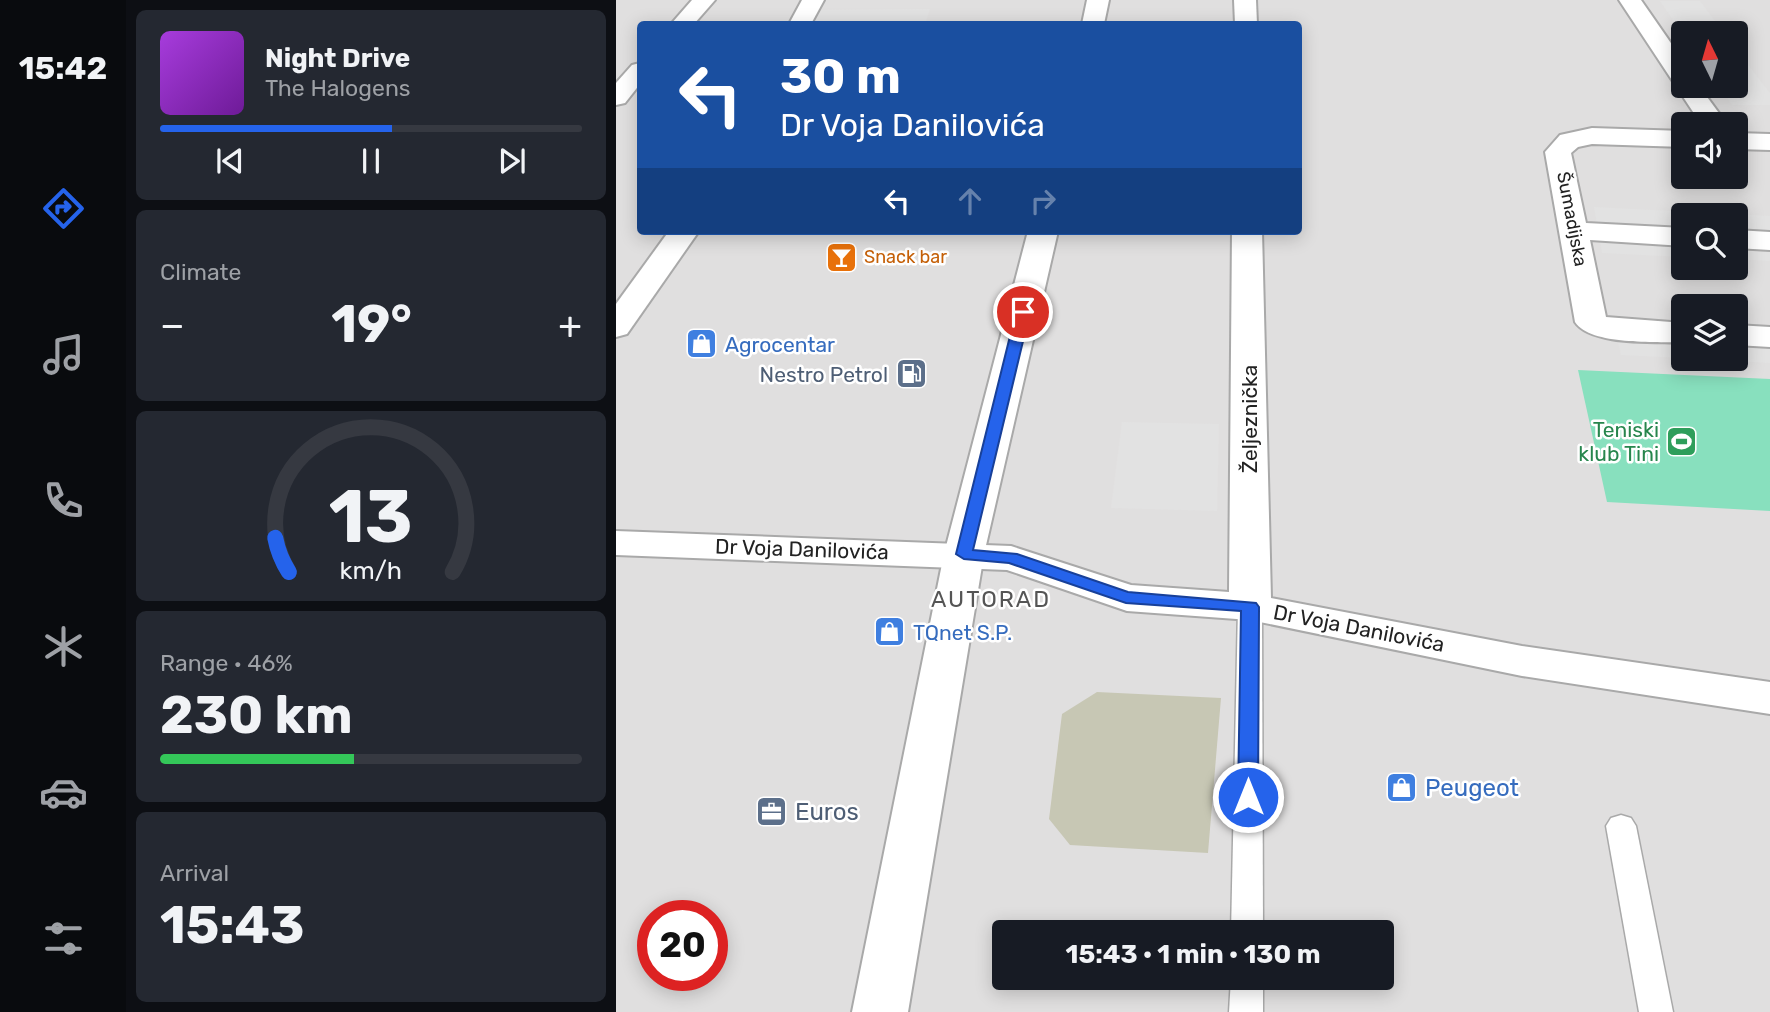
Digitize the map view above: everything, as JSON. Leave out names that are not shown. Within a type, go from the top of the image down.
[{"type":"street","points":[[685,21],[704,0]]},
{"type":"street","points":[[802,21],[813,0]]},
{"type":"street","points":[[1094,21],[1098,0]]},
{"type":"street","points":[[1245,0],[1246,21]]},
{"type":"street","points":[[1630,0],[1671,61]]},
{"type":"street","points":[[616,97],[637,73]]},
{"type":"street","name":"Šumadijska","points":[[1671,139],[1592,136],[1569,141],[1558,152],[1576,231],[1591,322],[1602,328],[1671,331]]},
{"type":"street","points":[[1748,141],[1770,142]]},
{"type":"street","points":[[1576,231],[1671,236]]},
{"type":"street","points":[[616,327],[681,235]]},
{"type":"street","points":[[880,1012],[964,554],[1042,235]]},
{"type":"street","name":"Željeznička","points":[[1248,235],[1250,607]]},
{"type":"street","points":[[1748,240],[1770,241]]},
{"type":"street","points":[[1748,336],[1770,337]]},
{"type":"street","name":"Dr Voja Danilovića","points":[[616,542],[1011,558],[1126,598],[1250,607],[1522,661],[1770,698]]},
{"type":"lane","points":[[1247,920],[1250,607]]},
{"type":"lane","points":[[1621,826],[1656,1012]]},
{"type":"lane","points":[[1246,1012],[1247,990]]},
{"type":"shaded area","points":[[616,0],[1770,0],[1770,1012],[616,1012]]},
{"type":"shaded area","points":[[1660,1],[1700,1],[1715,21],[1674,21]]},
{"type":"shaded area","points":[[930,9],[926,21],[812,21],[818,10]]},
{"type":"shaded area","points":[[1748,65],[1770,93],[1770,105],[1732,105],[1727,98],[1748,98]]},
{"type":"shaded area","points":[[1594,207],[1671,211],[1671,256],[1602,253]]},
{"type":"shaded area","points":[[1748,215],[1770,216],[1770,261],[1748,260]]},
{"type":"shaded area","points":[[1615,329],[1671,332],[1671,357],[1621,355]]},
{"type":"shaded area","points":[[1748,336],[1770,337],[1770,363],[1748,362]]},
{"type":"shaded area","points":[[1122,422],[1219,424],[1217,511],[1111,508]]},
{"type":"shaded area","points":[[1097,692],[1221,698],[1208,853],[1070,845],[1049,819],[1062,714]]},
{"type":"green space","name":"Teniski klub Tini","points":[[1578,370],[1770,379],[1770,511],[1607,502]]},
{"type":"place","name":"Snack bar","points":[[841,257]]},
{"type":"place","name":"Agrocentar","points":[[702,344]]},
{"type":"place","name":"Nestro Petrol","points":[[911,374]]},
{"type":"place","name":"Teniski klub Tini","points":[[1682,441]]},
{"type":"place","name":"TQnet S.P.","points":[[890,632]]},
{"type":"place","name":"Peugeot","points":[[1402,788]]},
{"type":"place","name":"Euros","points":[[772,812]]},
{"type":"district","name":"AUTORAD","points":[[991,599]]},
{"type":"route","points":[[1023,312],[964,554],[1011,558],[1126,598],[1250,607],[1248,797]]}]
